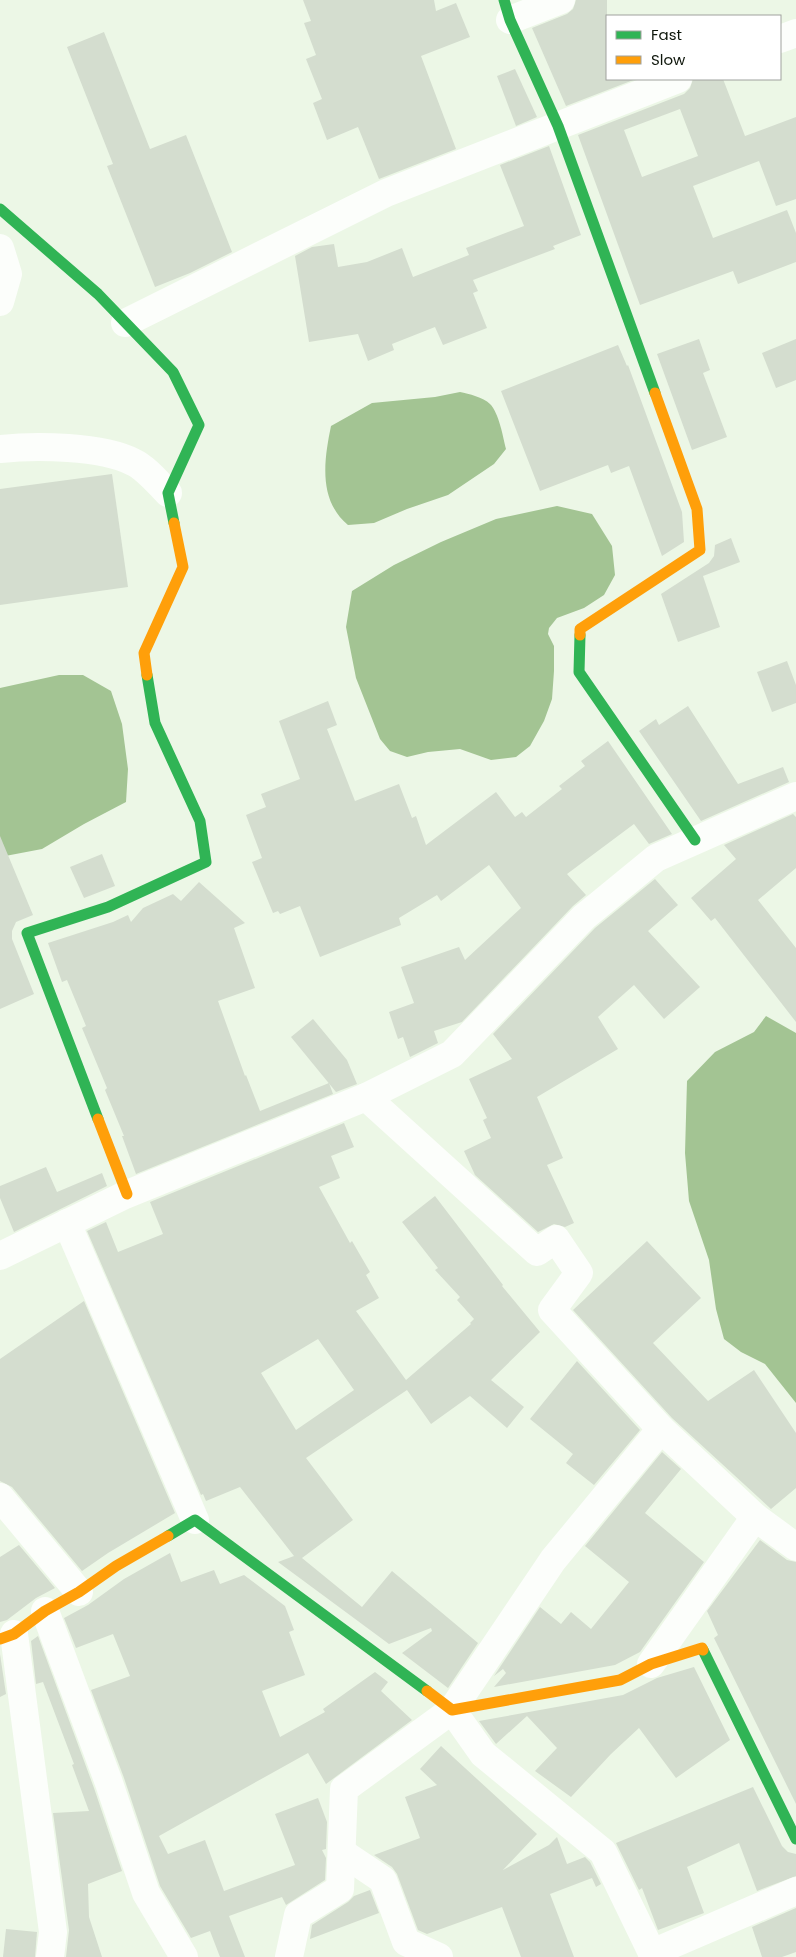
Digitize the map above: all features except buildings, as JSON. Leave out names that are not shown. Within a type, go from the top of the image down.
[{"type":"street","points":[[561,0],[507,10],[558,126],[697,509],[700,550],[580,629],[578,672],[694,840]]},
{"type":"street","points":[[781,39],[796,33]]},
{"type":"street","points":[[125,323],[386,193],[675,80]]},
{"type":"street","points":[[0,209],[98,294],[173,372],[199,425],[168,493]]},
{"type":"street","points":[[0,248],[8,274],[0,302]]},
{"type":"street","points":[[0,449],[64,448],[108,452],[135,462],[168,493],[183,567],[144,653],[155,723],[200,821],[206,862],[108,907],[27,933],[127,1194]]},
{"type":"street","points":[[0,1256],[127,1194],[366,1097],[452,1054],[584,917],[656,858],[694,840],[792,802]]},
{"type":"street","points":[[366,1097],[537,1252],[556,1239],[579,1273],[552,1310],[661,1429],[755,1517],[796,1547]]},
{"type":"street","points":[[67,1223],[195,1520],[452,1710],[483,1754],[603,1852],[653,1955],[796,1891]]},
{"type":"street","points":[[289,1957],[298,1915],[340,1889],[343,1852],[344,1789],[452,1710],[553,1560],[661,1429]]},
{"type":"street","points":[[0,1497],[79,1592]]},
{"type":"street","points":[[651,1664],[755,1517]]},
{"type":"street","points":[[50,1957],[53,1932],[7,1637],[45,1611],[79,1592],[116,1566],[195,1520]]},
{"type":"street","points":[[45,1611],[109,1783],[146,1893],[184,1957]]},
{"type":"street","points":[[452,1710],[620,1680],[651,1664],[702,1648],[796,1839]]},
{"type":"street","points":[[343,1852],[383,1880],[406,1942],[439,1957]]},
{"type":"shaded area","points":[[460,392],[484,399],[496,413],[506,449],[494,464],[448,495],[374,523],[348,525],[338,515],[328,492],[325,466],[331,426],[372,403],[435,397]]},
{"type":"shaded area","points":[[557,506],[592,514],[612,546],[615,575],[604,595],[584,608],[557,618],[549,628],[548,634],[554,646],[552,699],[544,721],[530,746],[516,757],[491,760],[460,749],[428,752],[407,757],[390,751],[380,739],[356,678],[346,627],[352,591],[394,565],[441,542],[496,519]]},
{"type":"shaded area","points":[[59,675],[83,675],[111,691],[122,724],[128,769],[126,802],[42,849],[0,857],[0,688]]},
{"type":"shaded area","points":[[766,1016],[796,1033],[796,1403],[765,1364],[741,1352],[724,1339],[716,1309],[709,1260],[689,1201],[685,1153],[687,1081],[715,1052],[754,1032]]},
{"type":"traffic: fast","points":[[504,0],[510,20],[558,126],[655,393]]},
{"type":"traffic: fast","points":[[0,209],[98,294],[173,372],[199,425],[168,493],[174,523]]},
{"type":"traffic: fast","points":[[580,635],[579,672],[695,840]]},
{"type":"traffic: fast","points":[[98,1119],[27,933],[108,907],[206,862],[200,821],[155,723],[147,675]]},
{"type":"traffic: fast","points":[[168,1536],[195,1520],[427,1691]]},
{"type":"traffic: fast","points":[[703,1650],[796,1839]]},
{"type":"traffic: slow","points":[[580,635],[580,629],[700,550],[697,509],[655,393]]},
{"type":"traffic: slow","points":[[147,675],[144,653],[183,567],[174,523]]},
{"type":"traffic: slow","points":[[98,1119],[127,1194]]},
{"type":"traffic: slow","points":[[0,1639],[14,1634],[45,1611],[168,1536]]},
{"type":"traffic: slow","points":[[427,1691],[452,1710],[620,1680],[651,1664],[702,1648],[703,1650]]}]
